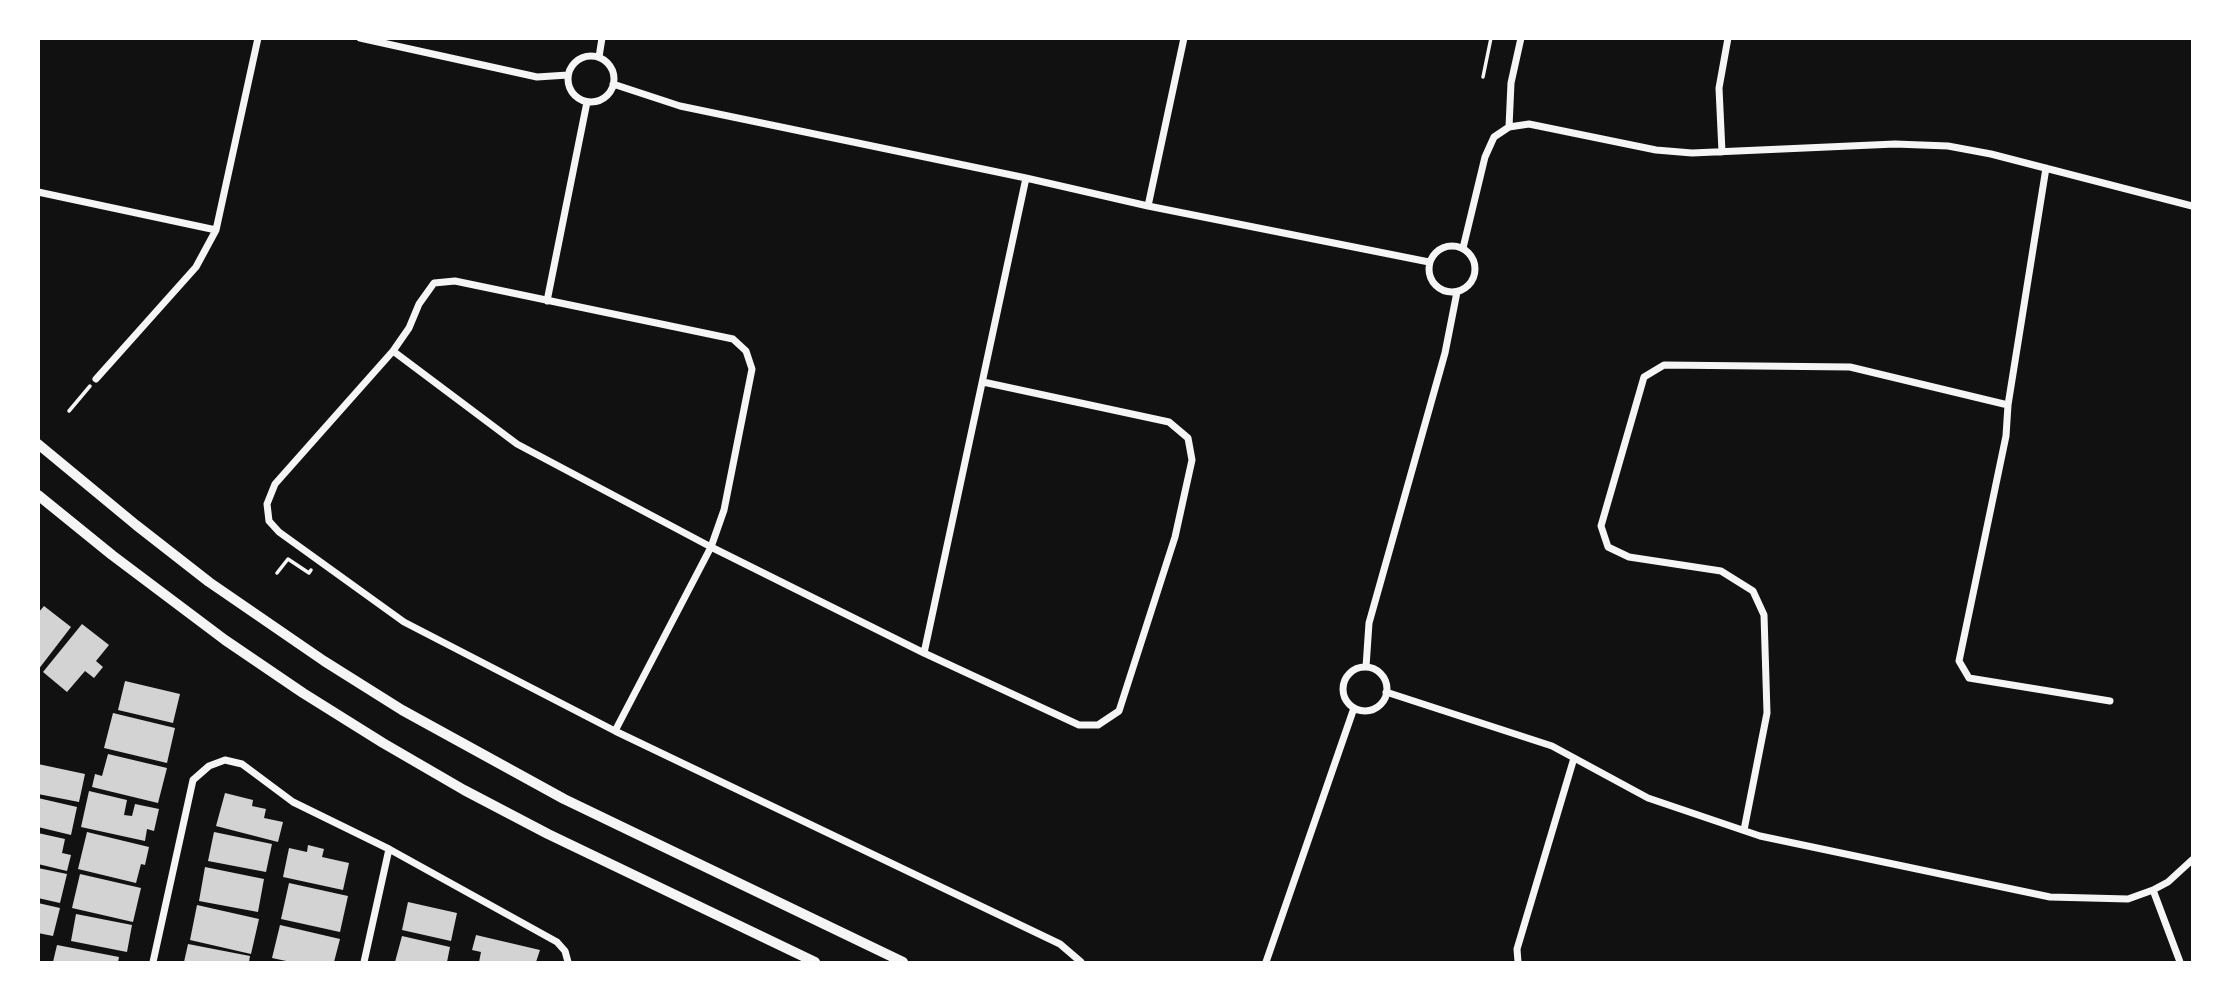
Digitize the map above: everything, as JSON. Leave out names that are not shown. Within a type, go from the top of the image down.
[{"type":"street","points":[[96,379],[196,267],[216,230],[258,38]]},
{"type":"street","points":[[360,38],[537,77],[568,75]]},
{"type":"street","points":[[598,57],[602,38]]},
{"type":"street","points":[[1148,206],[1184,38]]},
{"type":"street","points":[[1509,127],[1511,83],[1521,38]]},
{"type":"street","points":[[1721,152],[1719,88],[1728,38]]},
{"type":"street","points":[[583,57],[598,57],[611,67],[613,84],[604,98],[587,102],[572,92],[568,75],[571,67],[583,57]]},
{"type":"street","points":[[613,84],[680,106],[1148,206],[1429,262]]},
{"type":"street","points":[[547,301],[587,102]]},
{"type":"street","points":[[1463,248],[1485,157],[1494,137],[1509,127],[1529,124],[1656,150],[1692,153],[1895,144],[1935,146],[1991,155],[2193,206]]},
{"type":"street","points":[[2046,168],[2008,405],[2006,436],[1959,661],[1969,678],[2110,701]]},
{"type":"street","points":[[924,653],[1026,178]]},
{"type":"street","points":[[38,192],[216,230]]},
{"type":"street","points":[[1455,245],[1463,248],[1474,260],[1474,276],[1465,288],[1457,292],[1441,290],[1435,285],[1428,270],[1429,262],[1440,249],[1455,245]]},
{"type":"street","points":[[615,731],[710,547],[724,510],[752,369],[746,351],[733,339],[455,281],[434,283],[393,351],[275,484],[267,504],[269,521],[279,532],[404,622],[615,731],[1060,944],[1081,962]]},
{"type":"street","points":[[1366,667],[1369,623],[1445,353],[1457,292]]},
{"type":"street","points":[[393,351],[517,444],[710,547],[924,653],[1079,724],[1098,725],[1119,711],[1175,537],[1192,460],[1188,438],[1169,422],[983,382]]},
{"type":"street","points":[[1744,830],[1767,713],[1764,615],[1753,591],[1721,571],[1629,557],[1608,547],[1601,526],[1644,377],[1664,365],[1850,367],[2008,405]]},
{"type":"street","points":[[38,444],[136,526],[209,582],[314,655],[402,710],[564,800],[902,962]]},
{"type":"street","points":[[38,495],[225,640],[383,743],[548,834],[815,962]]},
{"type":"street","points":[[1366,667],[1382,675],[1387,687],[1378,706],[1362,710],[1354,708],[1344,695],[1346,679],[1351,672],[1366,667]]},
{"type":"street","points":[[1386,692],[1552,746],[1648,798],[1760,836],[2050,897],[2129,899],[2168,882],[2193,860]]},
{"type":"street","points":[[1266,962],[1354,708]]},
{"type":"street","points":[[1518,962],[1517,949],[1574,758]]},
{"type":"street","points":[[153,962],[193,780],[209,765],[225,760],[242,764],[293,802],[389,849],[557,942],[565,951],[568,962]]},
{"type":"street","points":[[364,962],[389,849]]},
{"type":"street","points":[[2153,890],[2180,962]]},
{"type":"path","points":[[1483,77],[1491,38]]},
{"type":"path","points":[[69,411],[96,379]]},
{"type":"building","points":[[44,606],[71,627],[38,670],[38,613]]},
{"type":"building","points":[[82,624],[109,645],[96,661],[103,667],[94,678],[85,671],[67,692],[43,672]]},
{"type":"building","points":[[125,681],[180,694],[173,723],[118,710]]},
{"type":"building","points":[[113,713],[175,728],[167,763],[104,748]]},
{"type":"building","points":[[108,754],[167,768],[158,803],[92,787],[95,774],[102,776]]},
{"type":"building","points":[[38,764],[85,774],[79,802],[38,794]]},
{"type":"building","points":[[89,791],[127,800],[124,815],[132,816],[135,804],[159,809],[154,831],[147,829],[145,841],[81,827]]},
{"type":"building","points":[[225,793],[253,800],[252,806],[266,809],[264,818],[283,822],[278,842],[216,826]]},
{"type":"building","points":[[38,798],[77,807],[71,835],[38,827]]},
{"type":"building","points":[[87,832],[149,847],[145,865],[141,864],[136,883],[78,869]]},
{"type":"building","points":[[214,832],[272,844],[266,872],[208,861]]},
{"type":"building","points":[[38,833],[65,839],[62,853],[71,855],[67,871],[38,864]]},
{"type":"building","points":[[308,845],[324,849],[322,857],[349,863],[343,890],[283,877],[289,848],[307,852]]},
{"type":"building","points":[[205,867],[264,879],[258,912],[199,901]]},
{"type":"building","points":[[38,868],[67,874],[60,903],[38,898]]},
{"type":"building","points":[[80,874],[141,888],[133,922],[72,908]]},
{"type":"building","points":[[289,883],[348,896],[340,932],[281,919]]},
{"type":"building","points":[[408,902],[457,913],[451,941],[402,930]]},
{"type":"building","points":[[38,903],[60,908],[53,936],[38,933]]},
{"type":"building","points":[[197,905],[259,919],[251,954],[190,940]]},
{"type":"building","points":[[76,914],[132,925],[127,952],[71,941]]},
{"type":"building","points":[[280,925],[340,939],[334,962],[291,962],[272,958]]},
{"type":"building","points":[[476,935],[540,950],[536,962],[479,962],[481,952],[472,950]]},
{"type":"building","points":[[402,936],[450,947],[447,962],[395,962]]},
{"type":"building","points":[[188,944],[250,956],[249,962],[184,962]]},
{"type":"building","points":[[57,945],[119,957],[118,962],[53,962]]}]
